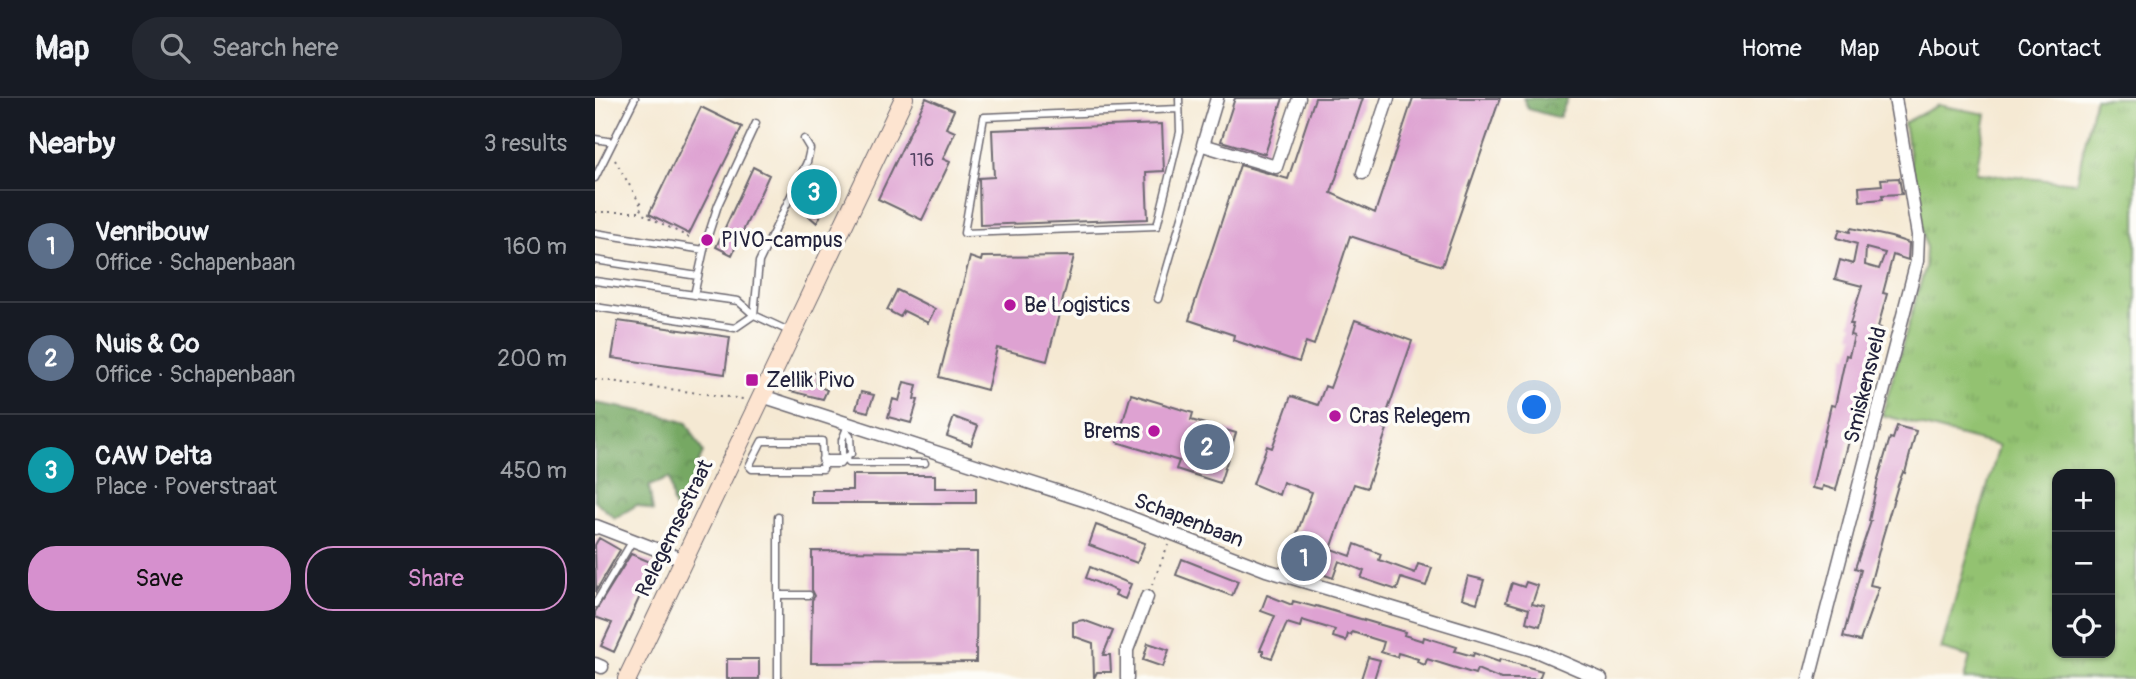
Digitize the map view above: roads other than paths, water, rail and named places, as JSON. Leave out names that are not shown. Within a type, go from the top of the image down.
[{"type":"street","name":"Relegemsestraat","points":[[630,678],[755,398],[792,333],[904,98]]},
{"type":"street","points":[[1217,98],[1203,145],[1276,167],[1299,98]]},
{"type":"street","points":[[1363,173],[1388,98]]},
{"type":"street","name":"Smiskensveld","points":[[1809,679],[1917,261],[1918,235],[1895,98]]},
{"type":"street","name":"Schapenbaan","points":[[755,398],[847,429],[1093,503],[1266,570],[1536,651],[1601,679]]},
{"type":"street","points":[[595,528],[596,526],[684,561]]},
{"type":"street","points":[[1127,679],[1127,650],[1147,597]]},
{"type":"lane","points":[[595,178],[635,98]]},
{"type":"lane","points":[[1179,98],[1180,132],[1157,226],[964,233],[984,117],[1179,109]]},
{"type":"lane","points":[[694,295],[718,205],[756,122]]},
{"type":"lane","points":[[595,139],[614,142]]},
{"type":"lane","points":[[595,307],[735,328],[754,314],[759,262],[807,162],[810,149],[804,139]]},
{"type":"lane","points":[[1158,299],[1203,145]]},
{"type":"lane","points":[[595,233],[705,248]]},
{"type":"lane","points":[[595,260],[698,276]]},
{"type":"lane","points":[[595,281],[738,301],[754,314],[792,333]]},
{"type":"lane","points":[[844,460],[842,440],[847,429]]},
{"type":"lane","points":[[762,440],[822,441],[822,461],[823,469],[752,469],[749,466],[762,440]]},
{"type":"lane","points":[[822,461],[840,464],[844,460],[925,463]]},
{"type":"lane","points":[[778,517],[778,679]]},
{"type":"lane","points":[[595,604],[633,540]]},
{"type":"lane","points":[[778,595],[809,595]]},
{"type":"place","name":"CAW Delta","points":[[814,192]]},
{"type":"place","name":"PIVO-campus","points":[[707,240]]},
{"type":"place","name":"Be Logistics","points":[[1010,305]]},
{"type":"place","name":"Zellik Pivo","points":[[752,380]]},
{"type":"place","name":"Cras Relegem","points":[[1335,416]]},
{"type":"place","name":"Brems","points":[[1154,431]]},
{"type":"place","name":"Nuis & Co","points":[[1207,447]]},
{"type":"place","name":"Venribouw","points":[[1304,558]]}]
